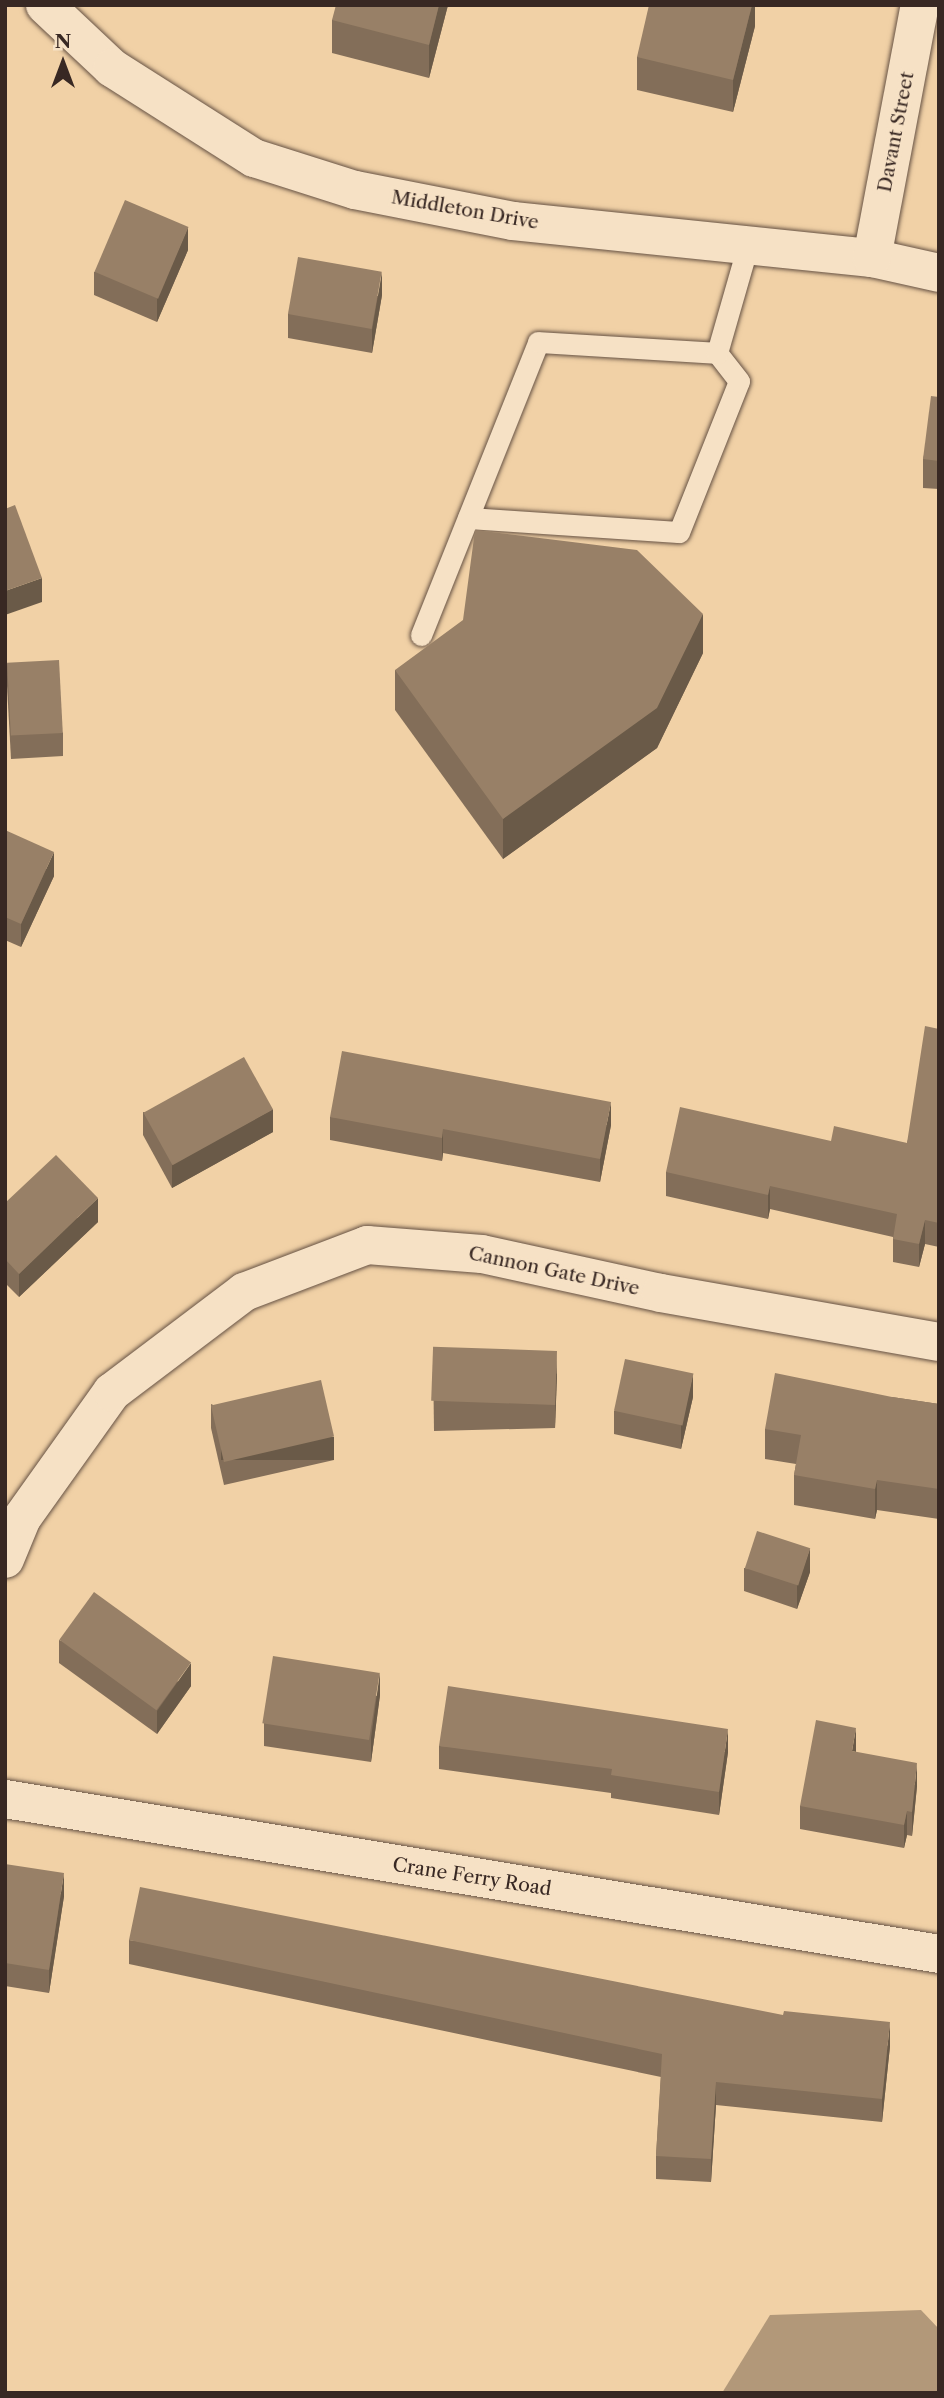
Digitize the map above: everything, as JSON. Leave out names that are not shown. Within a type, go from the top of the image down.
[{"type":"street","name":"Middleton Drive","points":[[45,5],[112,68],[254,158],[355,190],[513,221],[872,258],[939,273]]},
{"type":"street","name":"Davant Street","points":[[872,258],[920,5]]},
{"type":"street","name":"Cannon Gate Drive","points":[[5,1559],[22,1518],[112,1392],[244,1292],[367,1245],[482,1254],[661,1293],[939,1342]]},
{"type":"street","name":"Crane Ferry Road","points":[[5,1799],[939,1954]]},
{"type":"lane","points":[[717,353],[748,245]]},
{"type":"lane","points":[[421,635],[538,342],[717,353],[739,381],[679,532],[468,518]]},
{"type":"shaded area","points":[[921,2310],[939,2329],[939,2393],[722,2393],[770,2315]]},
{"type":"building","points":[[336,5],[439,5],[429,45],[332,20]]},
{"type":"building","points":[[649,5],[752,5],[733,80],[637,57]]},
{"type":"building","points":[[125,200],[189,227],[158,299],[95,272]]},
{"type":"building","points":[[298,257],[382,272],[372,329],[288,314]]},
{"type":"building","points":[[931,396],[939,397],[939,461],[923,459]]},
{"type":"building","points":[[15,505],[42,578],[5,591],[5,509]]},
{"type":"building","points":[[475,530],[637,550],[703,614],[657,708],[503,819],[395,670],[463,620]]},
{"type":"building","points":[[59,660],[63,733],[11,736],[7,663]]},
{"type":"building","points":[[5,830],[54,852],[21,924],[5,917]]},
{"type":"building","points":[[925,1026],[939,1029],[939,1223],[925,1220],[919,1244],[893,1239],[897,1214],[770,1186],[768,1195],[666,1172],[680,1107],[831,1141],[834,1126],[907,1143]]},
{"type":"building","points":[[342,1051],[611,1102],[600,1159],[443,1129],[442,1138],[330,1117]]},
{"type":"building","points":[[244,1057],[273,1109],[173,1165],[143,1113]]},
{"type":"building","points":[[56,1155],[98,1198],[19,1274],[5,1259],[5,1203]]},
{"type":"building","points":[[433,1347],[557,1351],[555,1405],[431,1401]]},
{"type":"building","points":[[625,1359],[693,1374],[682,1425],[614,1411]]},
{"type":"building","points":[[775,1373],[939,1404],[939,1489],[877,1480],[875,1489],[794,1475],[801,1435],[765,1429]]},
{"type":"building","points":[[321,1380],[334,1437],[224,1462],[211,1405]]},
{"type":"building","points":[[757,1531],[810,1548],[798,1585],[745,1568]]},
{"type":"building","points":[[94,1592],[191,1663],[156,1710],[59,1640]]},
{"type":"building","points":[[273,1656],[380,1673],[369,1740],[262,1723]]},
{"type":"building","points":[[448,1686],[728,1729],[719,1792],[611,1775],[612,1769],[439,1746]]},
{"type":"building","points":[[816,1720],[856,1728],[852,1751],[917,1763],[912,1812],[907,1811],[904,1825],[800,1806]]},
{"type":"building","points":[[5,1864],[64,1873],[49,1970],[5,1963]]},
{"type":"building","points":[[140,1887],[783,2015],[784,2011],[890,2022],[882,2099],[716,2082],[711,2159],[656,2156],[662,2054],[129,1940]]}]
